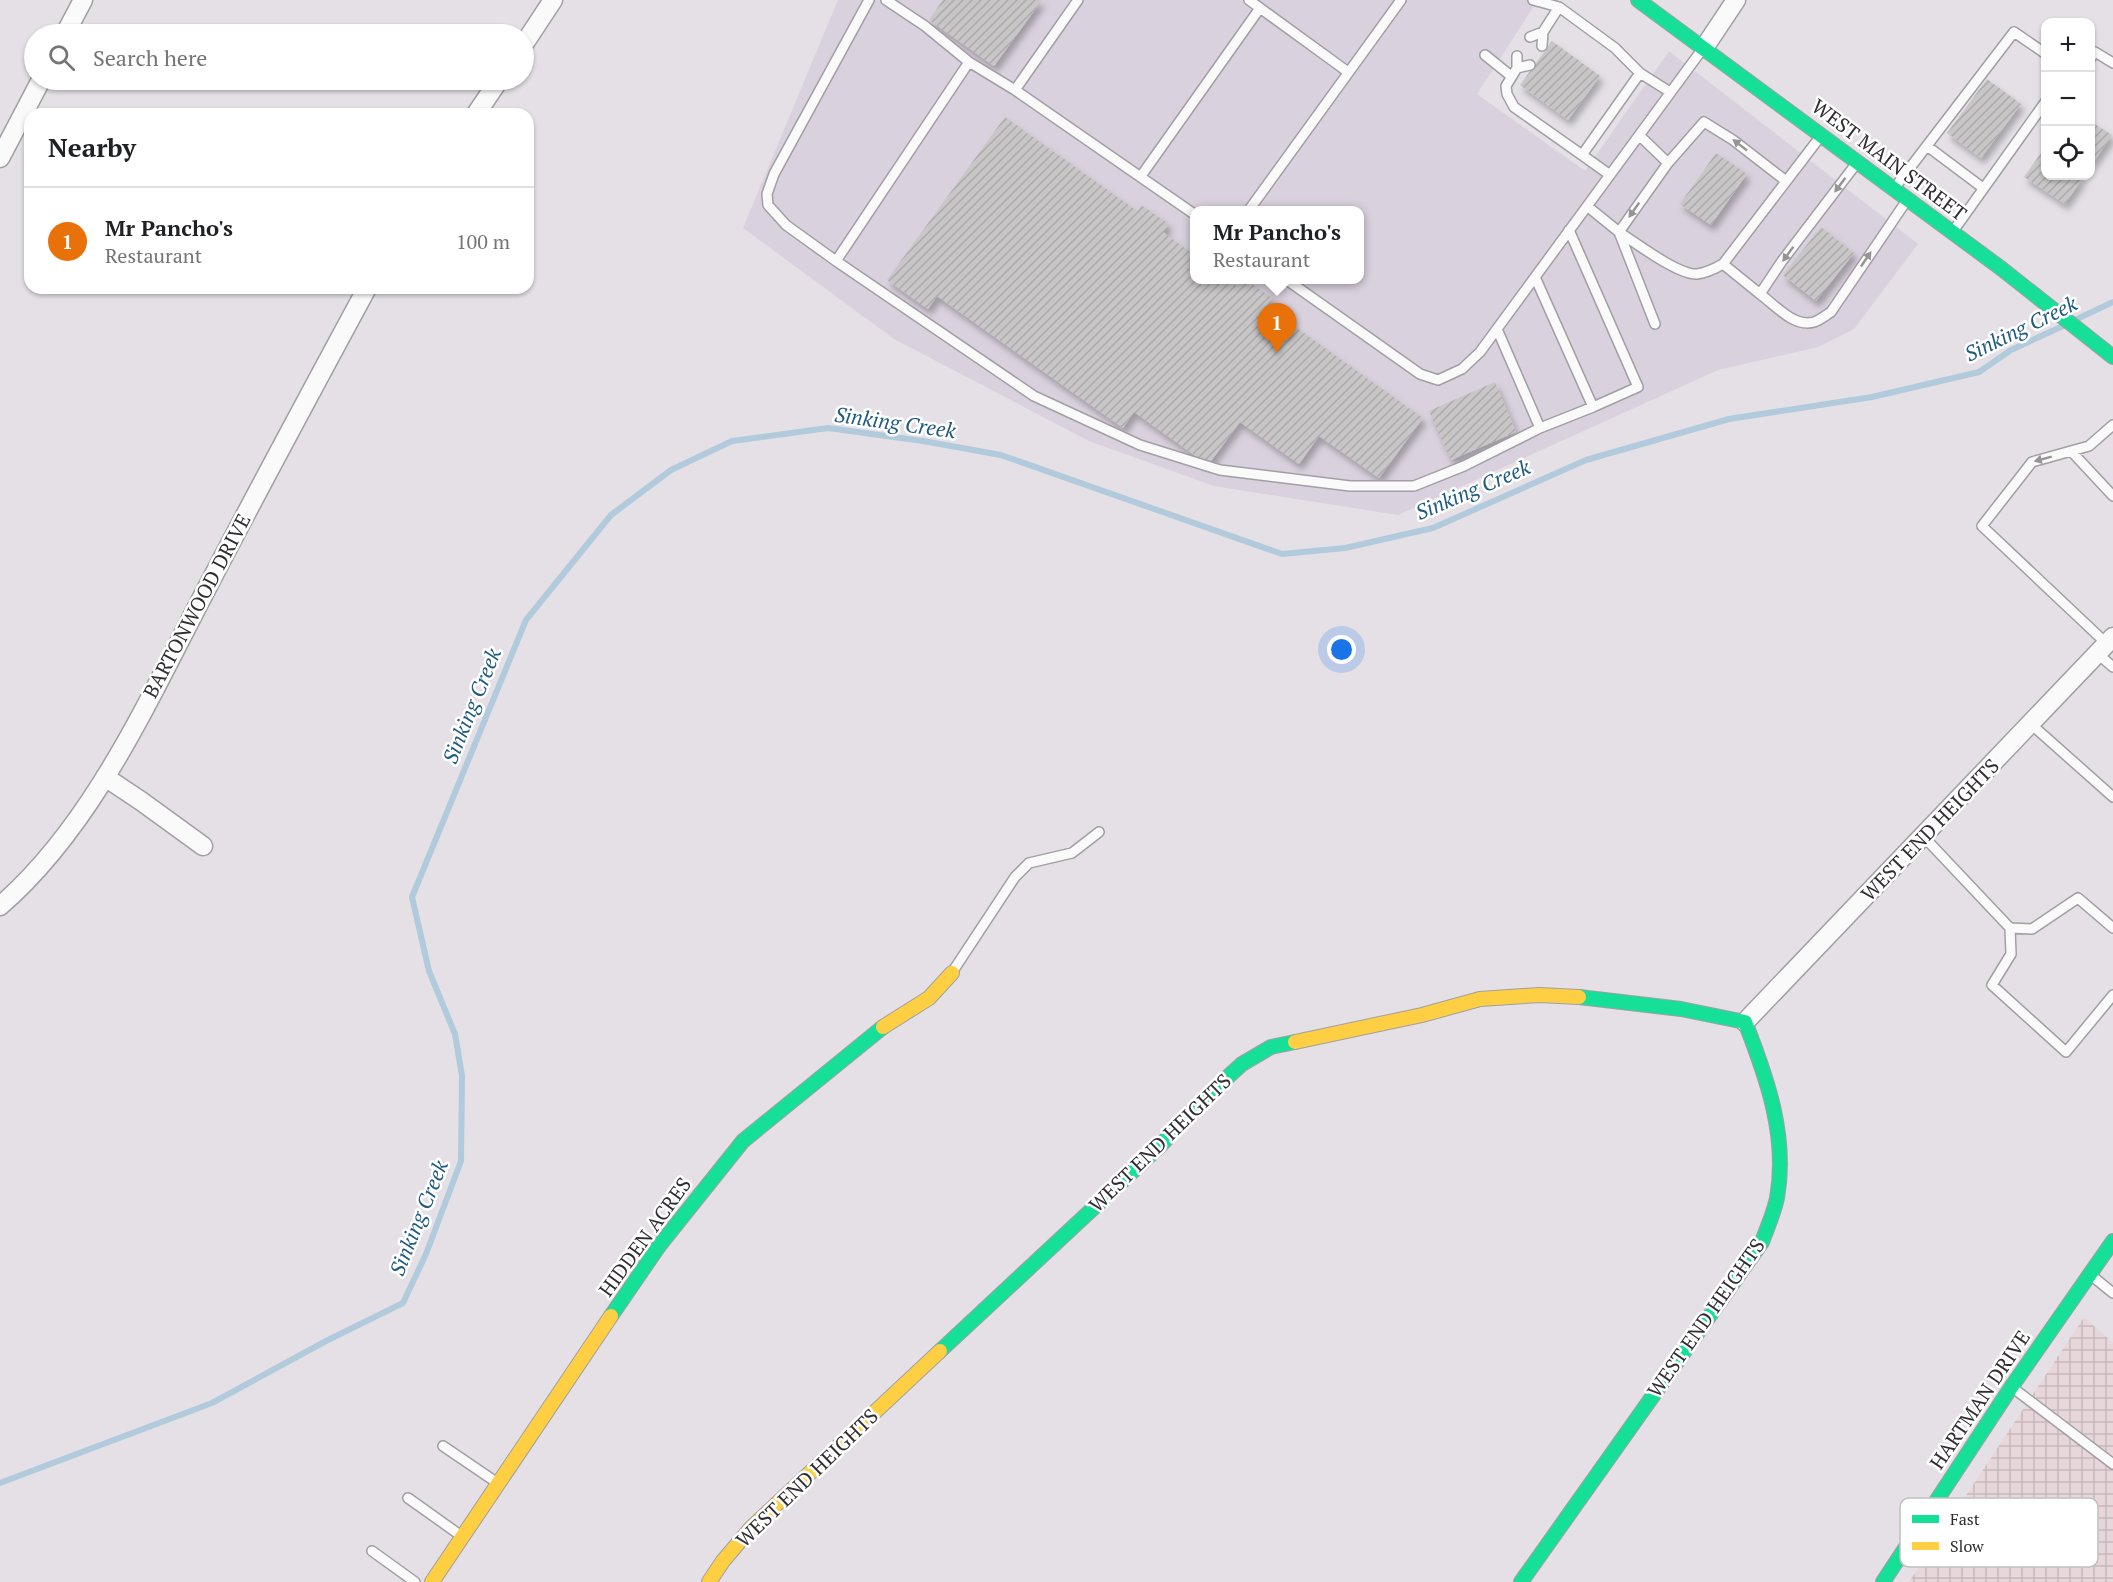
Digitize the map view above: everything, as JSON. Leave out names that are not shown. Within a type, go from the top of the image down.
[{"type":"street","points":[[70,24],[83,0]]},
{"type":"street","points":[[534,29],[554,0]]},
{"type":"street","name":"WEST MAIN STREET","points":[[1638,0],[1952,231],[2113,357]]},
{"type":"street","points":[[1704,48],[1736,0]]},
{"type":"street","points":[[26,108],[36,90]]},
{"type":"street","points":[[480,108],[492,90]]},
{"type":"street","points":[[0,159],[24,113]]},
{"type":"street","name":"BARTONWOOD DRIVE","points":[[0,906],[47,857],[80,816],[105,777],[365,294]]},
{"type":"street","name":"WEST END HEIGHTS","points":[[1745,1022],[2106,645]]},
{"type":"street","points":[[105,777],[203,846]]},
{"type":"street","name":"HIDDEN ACRES","points":[[432,1582],[658,1246],[742,1142],[878,1030],[929,998],[952,973]]},
{"type":"street","name":"WEST END HEIGHTS","points":[[709,1582],[723,1561],[752,1527],[1159,1148],[1209,1094],[1242,1064],[1271,1047],[1422,1015],[1480,999],[1539,994],[1586,997],[1681,1009],[1745,1022]]},
{"type":"street","name":"WEST END HEIGHTS","points":[[1521,1582],[1762,1242],[1777,1200],[1780,1166],[1778,1120],[1761,1060],[1745,1022]]},
{"type":"street","name":"HARTMAN DRIVE","points":[[1938,1498],[2012,1386],[2113,1241]]},
{"type":"street","name":"HARTMAN DRIVE","points":[[1883,1582],[1900,1556]]},
{"type":"lane","points":[[869,0],[774,174],[767,194],[768,205],[786,225],[836,261],[1034,396],[1140,445],[1220,470],[1350,486],[1414,486],[1464,466],[1540,428],[1638,387],[1569,230]]},
{"type":"lane","points":[[886,0],[925,26],[969,62],[1014,90],[1190,211]]},
{"type":"lane","points":[[1014,90],[1078,0]]},
{"type":"lane","points":[[1249,0],[1348,72]]},
{"type":"lane","points":[[1252,206],[1401,0]]},
{"type":"lane","points":[[1533,0],[1559,7],[1615,48],[1640,73],[1670,92]]},
{"type":"lane","points":[[1542,46],[1543,32],[1559,7]]},
{"type":"lane","points":[[1141,176],[1260,8]]},
{"type":"lane","points":[[1530,37],[1543,32]]},
{"type":"lane","points":[[1894,189],[2014,32],[2041,51]]},
{"type":"lane","points":[[1294,284],[1420,374],[1438,380],[1450,376],[1480,352],[1704,48]]},
{"type":"lane","points":[[2095,53],[2113,63]]},
{"type":"lane","points":[[1485,55],[1514,72]]},
{"type":"lane","points":[[1517,56],[1514,72],[1506,86],[1507,94],[1514,107],[1610,175]]},
{"type":"lane","points":[[836,261],[969,62]]},
{"type":"lane","points":[[1514,72],[1530,65]]},
{"type":"lane","points":[[1582,155],[1640,73]]},
{"type":"lane","points":[[1952,231],[2041,108]]},
{"type":"lane","points":[[1619,232],[1668,163],[1704,123],[1733,140],[1786,181]]},
{"type":"lane","points":[[1587,206],[1619,232],[1678,269],[1696,274],[1716,268],[1723,264],[1821,135]]},
{"type":"lane","points":[[1640,136],[1668,163]]},
{"type":"lane","points":[[1927,146],[1983,188]]},
{"type":"lane","points":[[1760,294],[1782,261],[1857,162]]},
{"type":"lane","points":[[1723,264],[1797,322],[1814,322],[1831,312],[1908,198]]},
{"type":"lane","points":[[1619,232],[1655,324]]},
{"type":"lane","points":[[1535,277],[1593,407]]},
{"type":"lane","points":[[1497,329],[1540,428]]},
{"type":"lane","points":[[2113,425],[2089,446],[2032,462],[1982,525],[2106,645],[2113,667]]},
{"type":"lane","points":[[2071,451],[2113,496]]},
{"type":"lane","points":[[2031,724],[2113,797]]},
{"type":"lane","points":[[952,973],[1015,877],[1029,863],[1072,853],[1099,832]]},
{"type":"lane","points":[[1924,837],[2010,928],[2012,954],[1992,985],[2066,1053],[2113,995]]},
{"type":"lane","points":[[2010,928],[2032,929],[2078,898],[2113,928]]},
{"type":"lane","points":[[2090,1274],[2113,1293]]},
{"type":"lane","points":[[2012,1386],[2113,1464]]},
{"type":"lane","points":[[443,1446],[498,1484]]},
{"type":"lane","points":[[408,1498],[462,1537]]},
{"type":"lane","points":[[372,1551],[415,1582]]},
{"type":"shaded area","points":[[838,0],[1538,0],[1477,94],[1585,171],[1669,51],[1918,244],[1854,329],[1818,347],[1718,370],[1398,515],[1214,486],[1089,441],[894,339],[743,228]]},
{"type":"shaded area","points":[[2084,1317],[2113,1343],[2113,1582],[1909,1582],[1919,1567],[2098,1567],[2098,1498],[1964,1498]]},
{"type":"building","points":[[943,0],[1042,0],[994,66],[929,20]]},
{"type":"building","points":[[1552,41],[1600,76],[1568,120],[1520,85]]},
{"type":"building","points":[[1987,79],[2021,104],[1981,158],[1947,133]]},
{"type":"building","points":[[1005,117],[1137,211],[1141,205],[1169,224],[1163,232],[1190,252],[1190,284],[1234,284],[1237,286],[1238,284],[1252,284],[1272,298],[1266,306],[1423,418],[1379,478],[1319,436],[1299,464],[1240,422],[1208,465],[1134,412],[1123,428],[937,296],[928,309],[887,280]]},
{"type":"building","points":[[2095,124],[2112,135],[2095,160]]},
{"type":"building","points":[[1716,153],[1747,174],[1711,225],[1680,204]]},
{"type":"building","points":[[2041,153],[2041,180],[2081,180],[2065,204],[2024,177]]},
{"type":"building","points":[[1821,227],[1854,253],[1816,301],[1783,275]]},
{"type":"building","points":[[1495,382],[1516,432],[1451,460],[1429,411]]},
{"type":"waterway","name":"Sinking Creek","points":[[2077,319],[2113,302]]},
{"type":"waterway","name":"Sinking Creek","points":[[0,1483],[212,1403],[326,1341],[403,1303],[426,1254],[461,1161],[462,1076],[455,1034],[429,971],[412,897],[526,620],[611,515],[671,470],[732,441],[828,428],[923,441],[1001,455],[1282,554],[1345,548],[1433,528],[1586,460],[1729,419],[1872,397],[1979,372],[2011,350],[2063,326]]},
{"type":"traffic: fast","points":[[1638,0],[2002,269],[2113,357]]},
{"type":"traffic: fast","points":[[1521,1582],[1762,1242],[1776,1204],[1780,1175],[1778,1130],[1768,1086],[1745,1022],[1681,1009],[1579,997]]},
{"type":"traffic: fast","points":[[611,1316],[659,1246],[743,1141],[883,1027]]},
{"type":"traffic: fast","points":[[940,1351],[1159,1147],[1209,1094],[1242,1064],[1271,1047],[1295,1042]]},
{"type":"traffic: fast","points":[[1938,1498],[2012,1386],[2113,1241]]},
{"type":"traffic: fast","points":[[1883,1582],[1900,1556]]},
{"type":"traffic: slow","points":[[883,1027],[929,998],[952,973]]},
{"type":"traffic: slow","points":[[1295,1042],[1422,1015],[1480,999],[1539,995],[1579,997]]},
{"type":"traffic: slow","points":[[432,1582],[611,1316]]},
{"type":"traffic: slow","points":[[709,1582],[723,1561],[751,1528],[940,1351]]},
{"type":"place","name":"Mr Pancho's","points":[[1277,353]]}]
